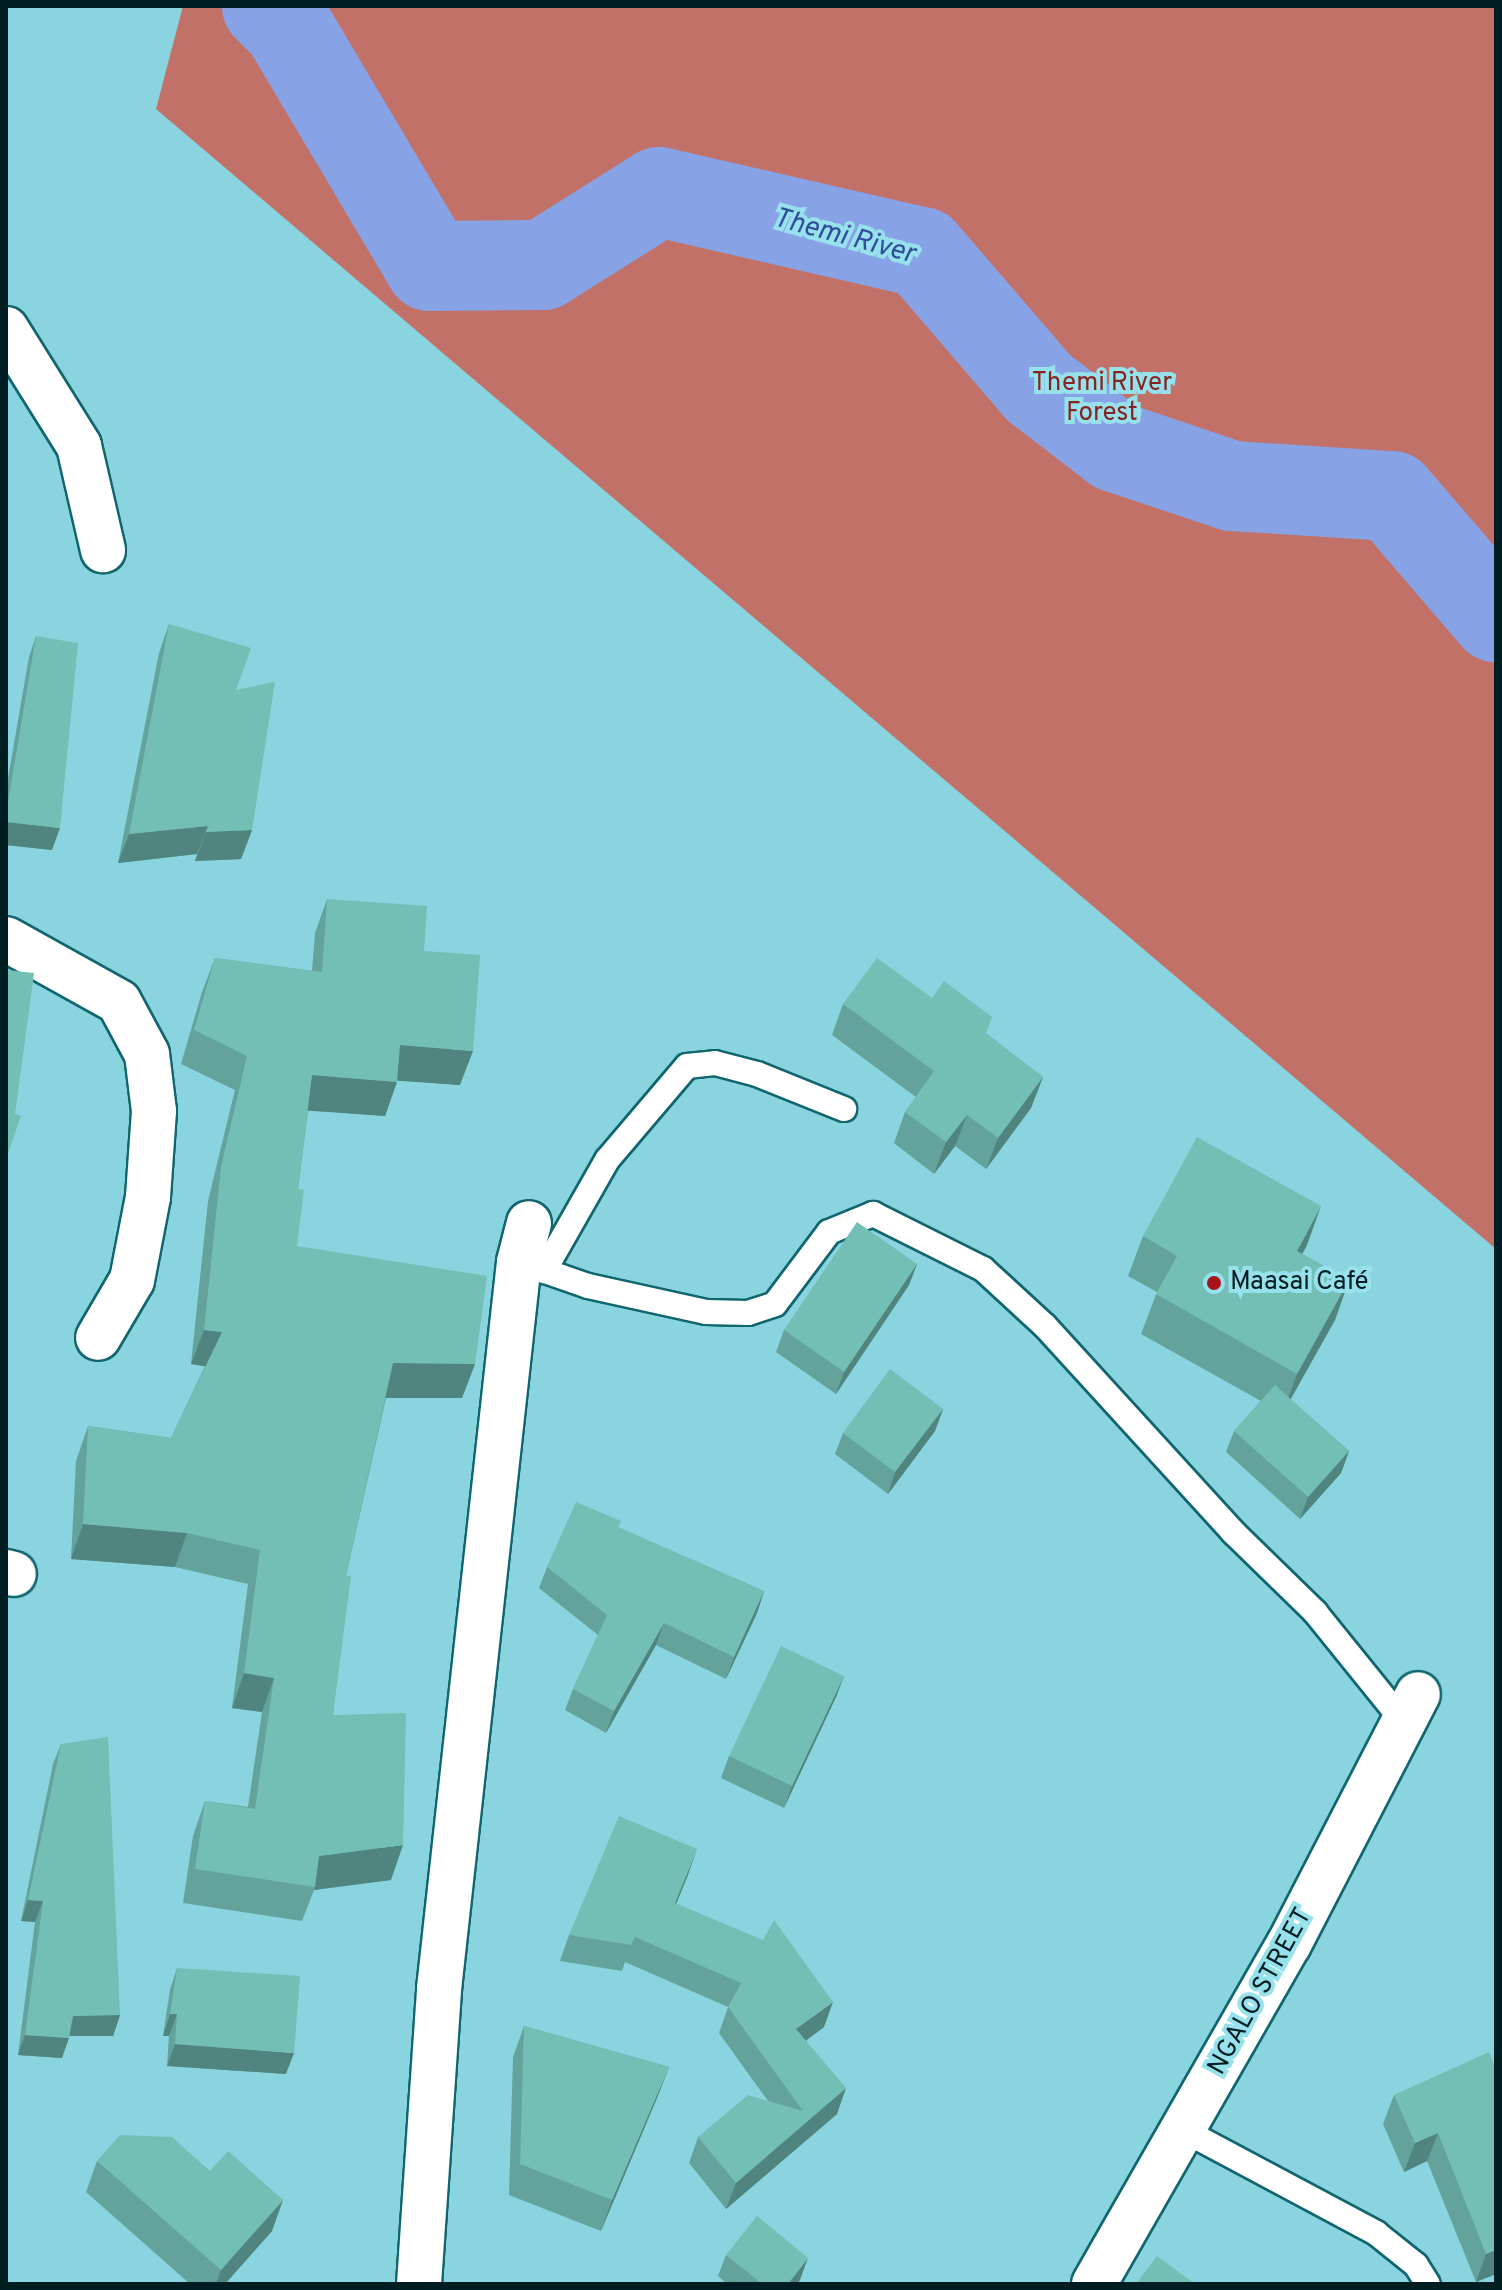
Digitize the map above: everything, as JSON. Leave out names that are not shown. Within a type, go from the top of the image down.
[{"type":"street","points":[[6,329],[79,446],[103,550]]},
{"type":"street","points":[[6,939],[119,1002],[147,1054],[154,1111],[148,1197],[132,1280],[98,1338]]},
{"type":"street","points":[[419,2284],[439,1989],[531,1252]]},
{"type":"street","name":"NGALO STREET","points":[[1094,2284],[1185,2131],[1411,1707]]},
{"type":"lane","points":[[844,1109],[757,1074],[715,1063],[687,1066],[531,1252],[706,1312],[748,1313],[775,1304],[829,1232],[873,1214],[983,1269],[1045,1326],[1233,1532],[1411,1707]]},
{"type":"lane","points":[[1185,2131],[1376,2233],[1416,2265],[1428,2284]]},
{"type":"green space","name":"Themi River Forest","points":[[183,6],[1496,6],[1496,1249],[156,109]]},
{"type":"building","points":[[169,624],[251,648],[236,690],[275,682],[252,830],[206,832],[208,826],[129,834]]},
{"type":"building","points":[[36,636],[78,643],[60,828],[6,822]]},
{"type":"building","points":[[327,899],[427,906],[424,951],[480,955],[473,1051],[400,1045],[397,1082],[312,1075],[298,1189],[304,1190],[297,1246],[487,1276],[475,1364],[393,1363],[346,1576],[351,1576],[333,1715],[406,1713],[403,1845],[319,1856],[315,1887],[195,1869],[205,1801],[255,1809],[274,1678],[244,1673],[260,1550],[187,1533],[83,1524],[88,1426],[171,1438],[222,1332],[204,1330],[221,1167],[247,1056],[194,1030],[215,958],[322,972]]},
{"type":"building","points":[[877,958],[932,998],[944,981],[992,1017],[986,1033],[1043,1077],[998,1138],[967,1115],[946,1142],[905,1112],[934,1071],[843,1004]]},
{"type":"building","points":[[6,970],[34,973],[15,1114],[21,1116],[6,1159]]},
{"type":"building","name":"Maasai Café","points":[[1197,1137],[1321,1206],[1297,1251],[1349,1280],[1297,1374],[1156,1294],[1177,1256],[1143,1236]]},
{"type":"building","points":[[857,1222],[917,1264],[844,1372],[784,1330]]},
{"type":"building","points":[[890,1369],[943,1409],[895,1472],[843,1433]]},
{"type":"building","points":[[1275,1385],[1349,1451],[1308,1497],[1234,1431]]},
{"type":"building","points":[[576,1502],[621,1521],[618,1527],[764,1591],[734,1657],[664,1623],[614,1711],[573,1689],[607,1615],[547,1567]]},
{"type":"building","points":[[781,1646],[844,1676],[792,1786],[729,1756]]},
{"type":"building","points":[[108,1737],[120,2015],[73,2016],[69,2038],[25,2035],[43,1901],[28,1900],[61,1744]]},
{"type":"building","points":[[619,1816],[697,1849],[675,1903],[763,1940],[774,1920],[833,2002],[796,2029],[846,2088],[736,2183],[698,2137],[748,2095],[803,2111],[728,2007],[741,1983],[635,1937],[631,1945],[569,1935]]},
{"type":"building","points":[[177,1968],[300,1976],[294,2053],[175,2044],[177,2014],[170,2014]]},
{"type":"building","points":[[524,2026],[669,2067],[612,2200],[520,2164]]},
{"type":"building","points":[[1489,2052],[1496,2069],[1496,2250],[1486,2254],[1438,2133],[1415,2143],[1394,2095]]},
{"type":"building","points":[[120,2135],[172,2137],[210,2171],[228,2151],[283,2200],[221,2270],[97,2161]]},
{"type":"building","points":[[757,2216],[808,2258],[788,2284],[762,2284],[726,2255]]},
{"type":"building","points":[[1157,2256],[1195,2284],[1136,2284]]},
{"type":"waterway","name":"Themi River","points":[[267,6],[288,27],[430,266],[543,265],[659,192],[922,252],[1039,388],[1116,447],[1232,486],[1392,496],[1496,617]]},
{"type":"place","name":"Maasai Café","points":[[1214,1283]]}]
